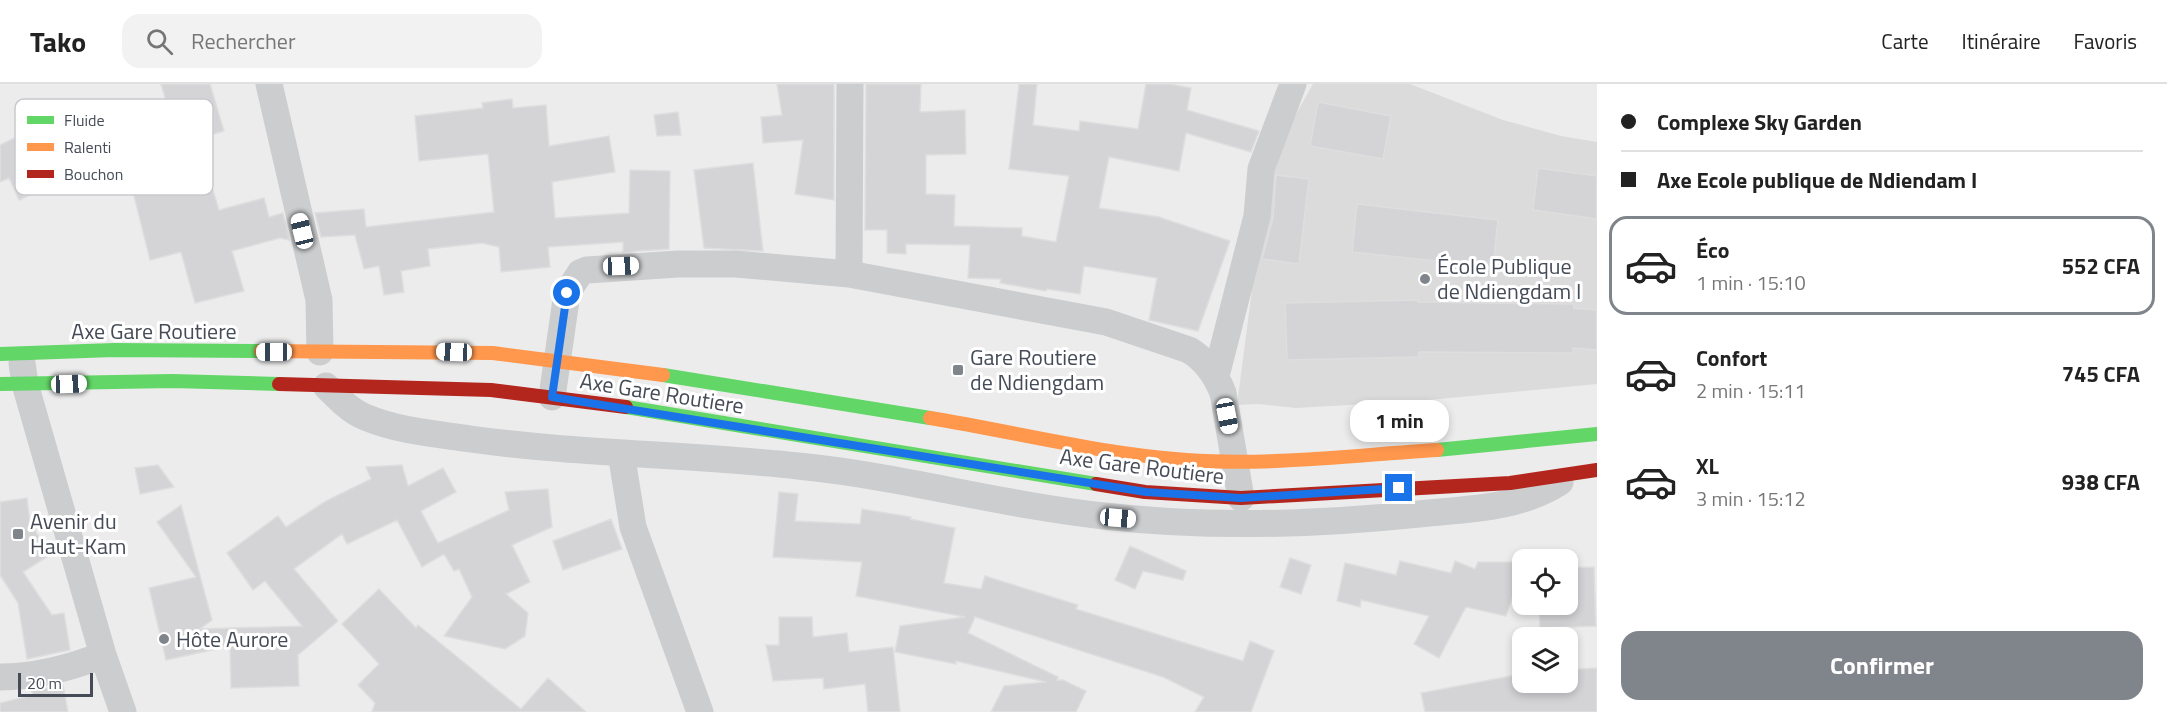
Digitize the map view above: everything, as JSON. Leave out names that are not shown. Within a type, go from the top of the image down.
[{"type":"highway","name":"Axe Gare Routiere","points":[[10,354],[114,350],[493,353],[605,366],[955,422],[1089,466],[1146,492],[1241,498],[1510,483],[1597,470]]},
{"type":"highway","name":"Axe Gare Routiere","points":[[13,384],[172,381],[491,390],[1089,466],[1187,460],[1236,461],[1498,447],[1597,434]]},
{"type":"street","points":[[268,84],[319,300],[320,352]]},
{"type":"street","points":[[849,274],[850,84]]},
{"type":"street","points":[[1216,376],[1257,216],[1261,169],[1293,84]]},
{"type":"street","points":[[552,397],[567,293],[580,273],[593,267],[736,264],[849,274],[1106,322],[1189,350],[1200,356],[1216,376],[1223,393],[1241,498]]},
{"type":"street","points":[[10,354],[13,384],[123,712]]},
{"type":"street","points":[[326,386],[363,417],[417,431],[502,443],[817,468],[1101,516],[1203,524],[1365,519],[1505,505],[1545,491],[1570,475]]},
{"type":"street","points":[[621,453],[633,527],[700,712]]},
{"type":"street","points":[[0,677],[26,677],[76,665],[104,655]]},
{"type":"shaded area","name":"École Publique de Ndiengdam I","points":[[1313,84],[1410,84],[1503,120],[1561,136],[1597,142],[1597,384],[1418,401],[1296,408],[1258,404],[1237,405],[1267,174],[1280,142]]},
{"type":"building","points":[[161,84],[210,84],[224,131],[213,134],[213,99],[165,99]]},
{"type":"building","points":[[777,84],[834,84],[834,200],[795,194],[803,140],[763,143],[761,117],[782,115]]},
{"type":"building","points":[[866,84],[921,84],[920,112],[965,110],[966,154],[926,155],[926,194],[955,195],[954,226],[1022,228],[1022,236],[1056,242],[1069,176],[1009,169],[1019,84],[1037,84],[1033,125],[1079,131],[1080,121],[1138,129],[1146,84],[1170,84],[1191,88],[1187,110],[1259,131],[1251,152],[1186,133],[1179,171],[1109,157],[1099,208],[1159,217],[1230,241],[1198,331],[1149,320],[1157,278],[1084,266],[1080,294],[1047,289],[1046,291],[1000,283],[1001,279],[968,278],[970,245],[906,244],[906,254],[887,253],[887,230],[865,230]]},
{"type":"building","points":[[512,99],[513,108],[546,105],[549,146],[609,136],[615,172],[552,182],[555,218],[629,213],[630,170],[670,171],[669,249],[623,252],[623,242],[548,247],[550,267],[501,272],[499,247],[482,243],[428,249],[430,266],[401,271],[404,292],[384,295],[379,266],[364,269],[355,235],[321,237],[315,213],[364,209],[366,227],[494,212],[488,154],[419,161],[415,116],[483,108],[482,103]]},
{"type":"building","points":[[1318,102],[1391,116],[1383,159],[1310,146]]},
{"type":"building","points":[[678,112],[681,135],[657,136],[654,115]]},
{"type":"building","points":[[15,138],[15,191],[9,178],[0,182],[0,145]]},
{"type":"building","points":[[753,163],[763,251],[704,248],[694,170]]},
{"type":"building","points":[[1538,168],[1597,176],[1597,219],[1533,210]]},
{"type":"building","points":[[1276,175],[1309,179],[1299,264],[1262,259],[1273,218]]},
{"type":"building","points":[[213,190],[219,210],[264,198],[269,217],[283,213],[289,240],[280,238],[232,251],[244,291],[195,303],[181,252],[150,260],[134,195],[213,195]]},
{"type":"building","points":[[17,195],[30,195],[19,200]]},
{"type":"building","points":[[1357,204],[1498,220],[1493,267],[1352,252]]},
{"type":"building","points":[[1418,300],[1418,302],[1574,304],[1574,308],[1597,310],[1597,350],[1573,348],[1573,353],[1419,352],[1419,357],[1287,360],[1285,303]]},
{"type":"building","points":[[158,465],[174,487],[140,494],[135,468]]},
{"type":"building","points":[[402,465],[408,486],[443,468],[456,492],[421,511],[438,543],[509,510],[505,492],[548,489],[552,527],[512,545],[530,582],[506,594],[528,613],[525,636],[505,649],[444,636],[472,597],[459,569],[454,571],[444,554],[422,567],[397,520],[347,544],[342,534],[294,569],[338,621],[298,655],[299,686],[231,688],[230,646],[166,660],[149,588],[196,577],[157,522],[181,505],[212,620],[200,629],[302,626],[265,581],[253,590],[227,553],[278,516],[286,527],[326,501],[371,479],[366,467]]},
{"type":"building","points":[[779,492],[798,494],[795,521],[860,524],[862,509],[911,517],[910,519],[955,528],[944,583],[981,589],[985,576],[1078,605],[1076,609],[1243,661],[1250,641],[1274,651],[1251,712],[1195,712],[1204,697],[1163,677],[975,617],[968,633],[1058,677],[1057,680],[1063,680],[1086,691],[1076,712],[991,712],[1004,686],[1046,682],[956,661],[956,664],[895,652],[900,626],[965,617],[856,596],[862,562],[773,557]]},
{"type":"building","points":[[27,498],[30,522],[35,521],[36,532],[50,555],[23,572],[52,615],[64,613],[70,650],[27,659],[18,603],[0,575],[0,502]]},
{"type":"building","points":[[611,519],[622,549],[563,570],[553,541]]},
{"type":"building","points":[[1130,546],[1186,571],[1183,580],[1143,571],[1135,589],[1115,580]]},
{"type":"building","points":[[1290,558],[1311,565],[1301,594],[1280,587]]},
{"type":"building","points":[[1400,561],[1451,573],[1455,561],[1475,569],[1478,562],[1512,562],[1512,598],[1506,616],[1466,607],[1439,658],[1414,644],[1429,616],[1361,600],[1360,607],[1337,601],[1345,563],[1396,575]]},
{"type":"building","points":[[1594,567],[1596,626],[1540,627],[1539,615],[1578,615],[1578,568]]},
{"type":"building","points":[[379,589],[416,628],[418,625],[521,709],[548,678],[586,712],[372,712],[375,703],[358,685],[379,664],[342,624]]},
{"type":"building","points":[[779,617],[812,617],[813,637],[847,633],[849,652],[893,647],[900,712],[868,712],[865,684],[824,689],[823,678],[773,681],[766,645],[779,645]]},
{"type":"building","points":[[1597,668],[1597,712],[1425,712],[1421,693],[1512,676],[1512,693],[1578,693],[1578,669]]},
{"type":"building","points":[[63,685],[68,712],[0,712],[0,703],[33,695],[32,691]]},
{"type":"traffic: fast","points":[[0,354],[114,350],[261,351]]},
{"type":"traffic: fast","points":[[663,375],[930,418]]},
{"type":"traffic: fast","points":[[0,384],[172,381],[279,384]]},
{"type":"traffic: fast","points":[[626,407],[1096,484]]},
{"type":"traffic: fast","points":[[1437,450],[1597,434]]},
{"type":"traffic: slow","points":[[261,351],[493,353],[663,375]]},
{"type":"traffic: slow","points":[[930,418],[1090,448],[1187,460],[1281,461],[1437,450]]},
{"type":"traffic: jam","points":[[279,384],[491,390],[626,407]]},
{"type":"traffic: jam","points":[[1096,484],[1145,492],[1241,498],[1510,483],[1597,470]]},
{"type":"place","name":"École Publique de Ndiengdam I","points":[[1425,279]]},
{"type":"place","name":"Gare Routiere de Ndiengdam","points":[[958,370]]},
{"type":"place","name":"Avenir du Haut-Kam","points":[[18,534]]},
{"type":"place","name":"Hôte Aurore","points":[[164,639]]},
{"type":"route","points":[[567,293],[552,397],[1146,492],[1241,498],[1399,488]]}]
